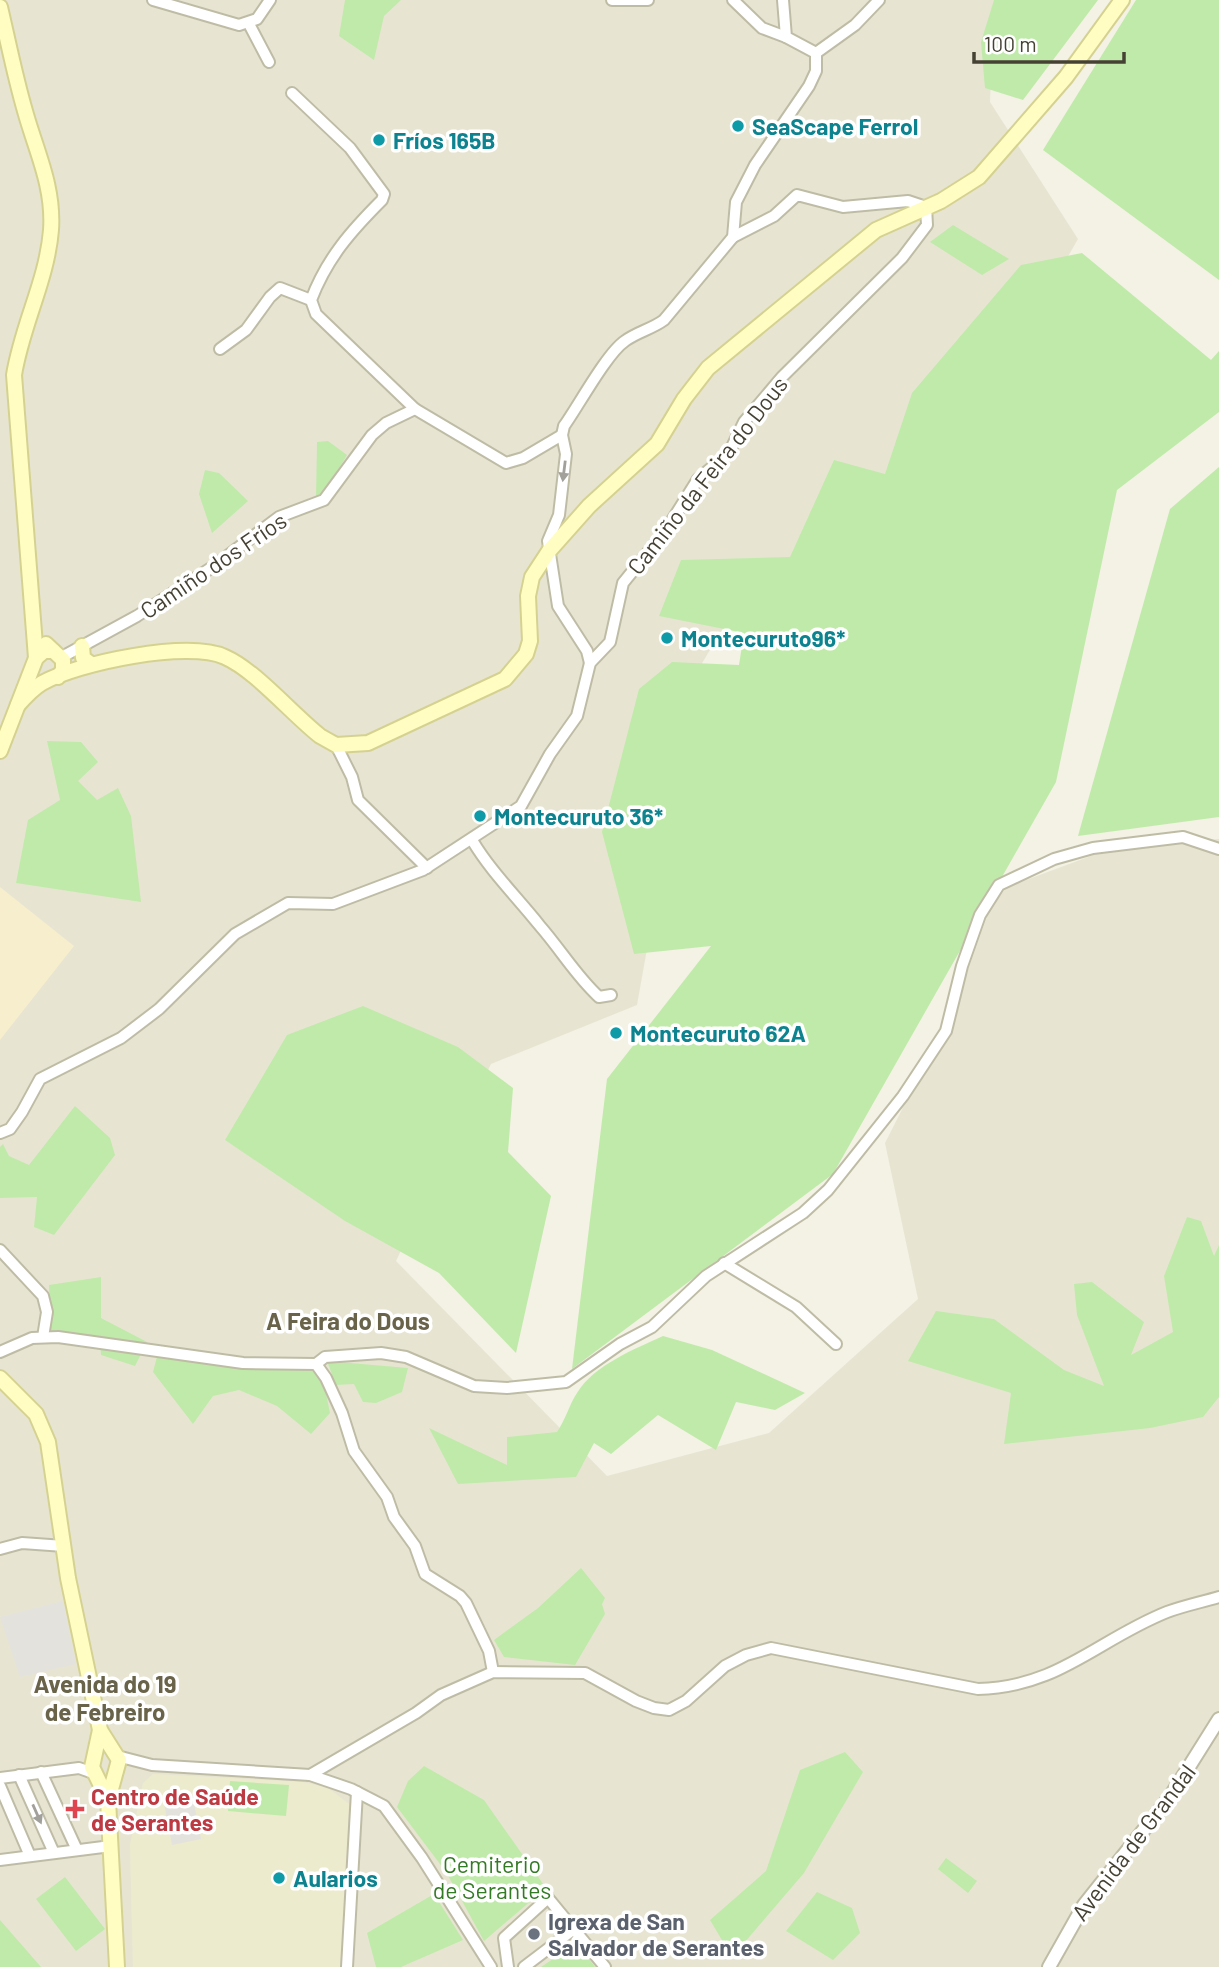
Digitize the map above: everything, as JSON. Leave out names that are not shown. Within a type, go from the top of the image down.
[{"type":"main road","points":[[0,7],[22,101],[46,174],[51,208],[46,261],[20,345],[15,375],[36,629],[37,674],[53,678],[96,664],[174,649],[202,650],[226,657],[305,724],[336,745],[368,743],[389,735],[505,679],[526,653],[530,640],[528,596],[532,577],[549,551],[589,506],[657,443],[684,399],[708,368],[854,245],[876,230],[960,191],[993,162],[1066,77],[1122,0]]},
{"type":"main road","points":[[18,705],[32,690],[63,670],[59,656],[36,629]]},
{"type":"main road","points":[[82,646],[83,658],[96,664]]},
{"type":"main road","points":[[0,751],[35,661],[46,651],[96,664]]},
{"type":"main road","points":[[0,1378],[24,1399],[44,1429],[100,1730],[119,1765],[107,1800]]},
{"type":"main road","points":[[100,1730],[92,1767],[107,1800],[117,1967]]},
{"type":"main road","points":[[95,1756],[105,1751],[115,1755]]},
{"type":"main road","points":[[97,1775],[104,1778],[115,1774]]},
{"type":"street","points":[[153,0],[239,25],[257,19],[270,0]]},
{"type":"street","points":[[612,0],[648,0]]},
{"type":"street","points":[[733,0],[762,28],[816,53]]},
{"type":"street","points":[[783,0],[786,37]]},
{"type":"street","points":[[816,53],[855,25],[878,0]]},
{"type":"street","points":[[249,23],[269,62]]},
{"type":"street","points":[[733,237],[736,202],[755,165],[809,86],[816,71],[816,53]]},
{"type":"street","points":[[292,93],[350,148],[384,194],[382,200],[338,246],[322,271],[311,300],[316,314],[415,409],[506,463],[523,458],[562,435]]},
{"type":"street","points":[[590,663],[587,651],[558,606],[548,541],[559,515],[566,454],[562,435],[564,426],[613,352],[627,339],[664,320],[733,237],[774,216],[797,195],[843,207],[908,201],[926,207]]},
{"type":"street","name":"Camiño da Feira do Dous","points":[[0,1133],[10,1129],[40,1079],[121,1038],[159,1009],[235,934],[288,903],[333,904],[427,868],[514,811],[534,787],[544,765],[578,716],[590,663],[610,642],[622,583],[666,530],[698,479],[722,462],[744,422],[782,377],[902,258],[927,225],[926,207]]},
{"type":"street","points":[[220,349],[246,330],[270,297],[280,288],[311,300]]},
{"type":"street","name":"Camiño dos Fríos","points":[[59,656],[137,616],[214,566],[279,517],[324,500],[372,435],[386,423],[415,409]]},
{"type":"street","points":[[336,745],[352,777],[358,800],[427,868]]},
{"type":"street","points":[[0,1352],[13,1344],[58,1337],[243,1363],[316,1364],[325,1357],[381,1353],[406,1357],[474,1386],[507,1388],[565,1382],[620,1344],[652,1327],[696,1284],[803,1213],[820,1198],[903,1096],[946,1031],[962,966],[980,915],[999,885],[1054,859],[1093,848],[1183,837],[1219,849]]},
{"type":"street","points":[[472,840],[486,864],[542,928],[583,982],[600,997],[611,995]]},
{"type":"street","points":[[0,1250],[43,1296],[47,1312],[43,1338]]},
{"type":"street","points":[[724,1263],[796,1307],[836,1344]]},
{"type":"street","points":[[316,1364],[326,1378],[342,1413],[354,1451],[387,1497],[394,1517],[415,1546],[425,1574],[460,1596],[466,1603],[489,1651],[493,1672]]},
{"type":"street","points":[[0,1549],[22,1543],[64,1545]]},
{"type":"street","points":[[310,1775],[416,1713],[441,1695],[493,1672],[584,1673],[636,1701],[669,1710],[686,1701],[725,1666],[746,1655],[771,1648],[978,1689],[1010,1688],[1046,1677],[1167,1612],[1219,1597]]},
{"type":"street","name":"Avenida de Grandal","points":[[1049,1967],[1084,1905],[1170,1797],[1219,1719]]},
{"type":"street","points":[[115,1755],[143,1764],[310,1775],[357,1792],[384,1806],[422,1858],[491,1967]]},
{"type":"street","points":[[79,1768],[95,1756]]},
{"type":"street","points":[[115,1774],[143,1764]]},
{"type":"street","points":[[0,1778],[79,1768],[97,1775]]},
{"type":"street","points":[[41,1772],[77,1850]]},
{"type":"street","points":[[19,1775],[54,1853]]},
{"type":"street","points":[[0,1786],[30,1856]]},
{"type":"street","points":[[346,1967],[357,1792]]},
{"type":"street","points":[[0,1848],[3,1859],[111,1846]]},
{"type":"street","points":[[508,1967],[503,1937],[548,1898],[605,1967]]},
{"type":"street","points":[[524,1967],[574,1929]]},
{"type":"shaded area","points":[[0,0],[1021,0],[993,24],[990,102],[1078,239],[936,487],[727,622],[622,795],[657,893],[637,1005],[491,1064],[396,1261],[607,1476],[769,1433],[918,1299],[885,1143],[957,1001],[990,908],[1007,887],[1115,847],[1219,839],[1219,1967],[0,1967]]},
{"type":"shaded area","points":[[0,887],[74,946],[0,1040]]},
{"type":"shaded area","points":[[63,1601],[76,1664],[20,1677],[0,1617]]},
{"type":"shaded area","points":[[153,1774],[303,1782],[328,1788],[349,1804],[343,1967],[133,1967],[130,1845],[143,1783]]},
{"type":"shaded area","points":[[192,1793],[201,1839],[172,1845],[163,1798]]},
{"type":"green space","points":[[345,0],[401,0],[384,16],[374,60],[339,36]]},
{"type":"green space","points":[[994,0],[1098,0],[1023,100],[985,88],[981,42]]},
{"type":"green space","points":[[1136,0],[1219,0],[1219,280],[1043,150]]},
{"type":"green space","points":[[953,225],[1009,259],[982,275],[930,242]]},
{"type":"green space","points":[[1082,253],[1211,360],[1219,351],[1219,412],[1117,490],[1056,782],[833,1174],[572,1369],[607,1079],[711,946],[634,954],[602,832],[639,689],[672,662],[739,665],[744,633],[659,616],[681,560],[790,557],[834,460],[885,474],[912,393],[1021,265]]},
{"type":"green space","points":[[328,441],[347,455],[324,493],[316,500],[317,442]]},
{"type":"green space","points":[[1219,467],[1219,817],[1078,836],[1170,509]]},
{"type":"green space","points":[[205,470],[219,473],[248,501],[212,533],[199,494]]},
{"type":"green space","points":[[47,741],[81,742],[98,762],[78,781],[97,800],[118,788],[131,816],[141,902],[16,883],[28,820],[60,800]]},
{"type":"green space","points":[[363,1006],[458,1047],[513,1088],[508,1152],[551,1196],[516,1353],[439,1273],[345,1221],[225,1140],[287,1035]]},
{"type":"green space","points":[[75,1106],[110,1138],[115,1155],[54,1235],[34,1227],[37,1197],[0,1198],[0,1147],[3,1144],[9,1156],[29,1165]]},
{"type":"green space","points":[[1187,1217],[1201,1221],[1214,1256],[1219,1245],[1219,1397],[1203,1417],[1150,1428],[1004,1444],[1011,1393],[908,1361],[936,1311],[994,1319],[1064,1370],[1104,1386],[1077,1315],[1074,1284],[1092,1282],[1144,1322],[1131,1355],[1173,1332],[1164,1276]]},
{"type":"green space","points":[[101,1277],[101,1318],[147,1342],[135,1366],[101,1355],[100,1339],[50,1331],[49,1285]]},
{"type":"green space","points":[[663,1336],[712,1350],[805,1393],[775,1410],[736,1402],[716,1450],[658,1415],[611,1454],[594,1443],[576,1477],[458,1484],[429,1428],[507,1465],[507,1437],[557,1432],[584,1383],[604,1366]]},
{"type":"green space","points":[[160,1345],[257,1359],[319,1358],[330,1413],[311,1434],[277,1406],[239,1390],[213,1396],[193,1424],[153,1372]]},
{"type":"green space","points":[[327,1361],[408,1368],[402,1392],[376,1403],[363,1402],[354,1384],[336,1385]]},
{"type":"green space","points":[[581,1568],[605,1598],[602,1604],[605,1614],[575,1665],[504,1657],[494,1640],[538,1608]]},
{"type":"green space","points":[[845,1752],[863,1772],[804,1873],[732,1957],[710,1920],[766,1871],[800,1770]]},
{"type":"green space","name":"Cemiterio de Serantes","points":[[424,1766],[484,1800],[546,1888],[484,1941],[446,1872],[397,1807],[408,1781]]},
{"type":"green space","points":[[230,1781],[289,1785],[286,1816],[228,1811]]},
{"type":"green space","points":[[946,1858],[977,1881],[968,1893],[938,1869]]},
{"type":"green space","points":[[65,1877],[105,1929],[76,1951],[36,1899]]},
{"type":"green space","points":[[817,1892],[852,1908],[860,1933],[833,1960],[786,1931]]},
{"type":"green space","points":[[434,1894],[463,1940],[401,1967],[376,1967],[367,1933]]},
{"type":"green space","points":[[0,1920],[41,1967],[0,1967]]},
{"type":"green space","points":[[577,1943],[595,1967],[541,1967]]},
{"type":"place","name":"SeaScape Ferrol","points":[[738,126]]},
{"type":"place","name":"Fríos 165B","points":[[379,140]]},
{"type":"place","name":"Montecuruto96*","points":[[667,638]]},
{"type":"place","name":"Montecuruto 36*","points":[[480,816]]},
{"type":"place","name":"Montecuruto 62A","points":[[616,1033]]},
{"type":"place","name":"Centro de Saúde de Serantes","points":[[75,1809]]},
{"type":"place","name":"Aularios","points":[[279,1878]]},
{"type":"place","name":"Igrexa de San Salvador de Serantes","points":[[534,1934]]},
{"type":"district","name":"A Feira do Dous","points":[[348,1320]]},
{"type":"district","name":"Avenida do 19 de Febreiro","points":[[105,1697]]}]
